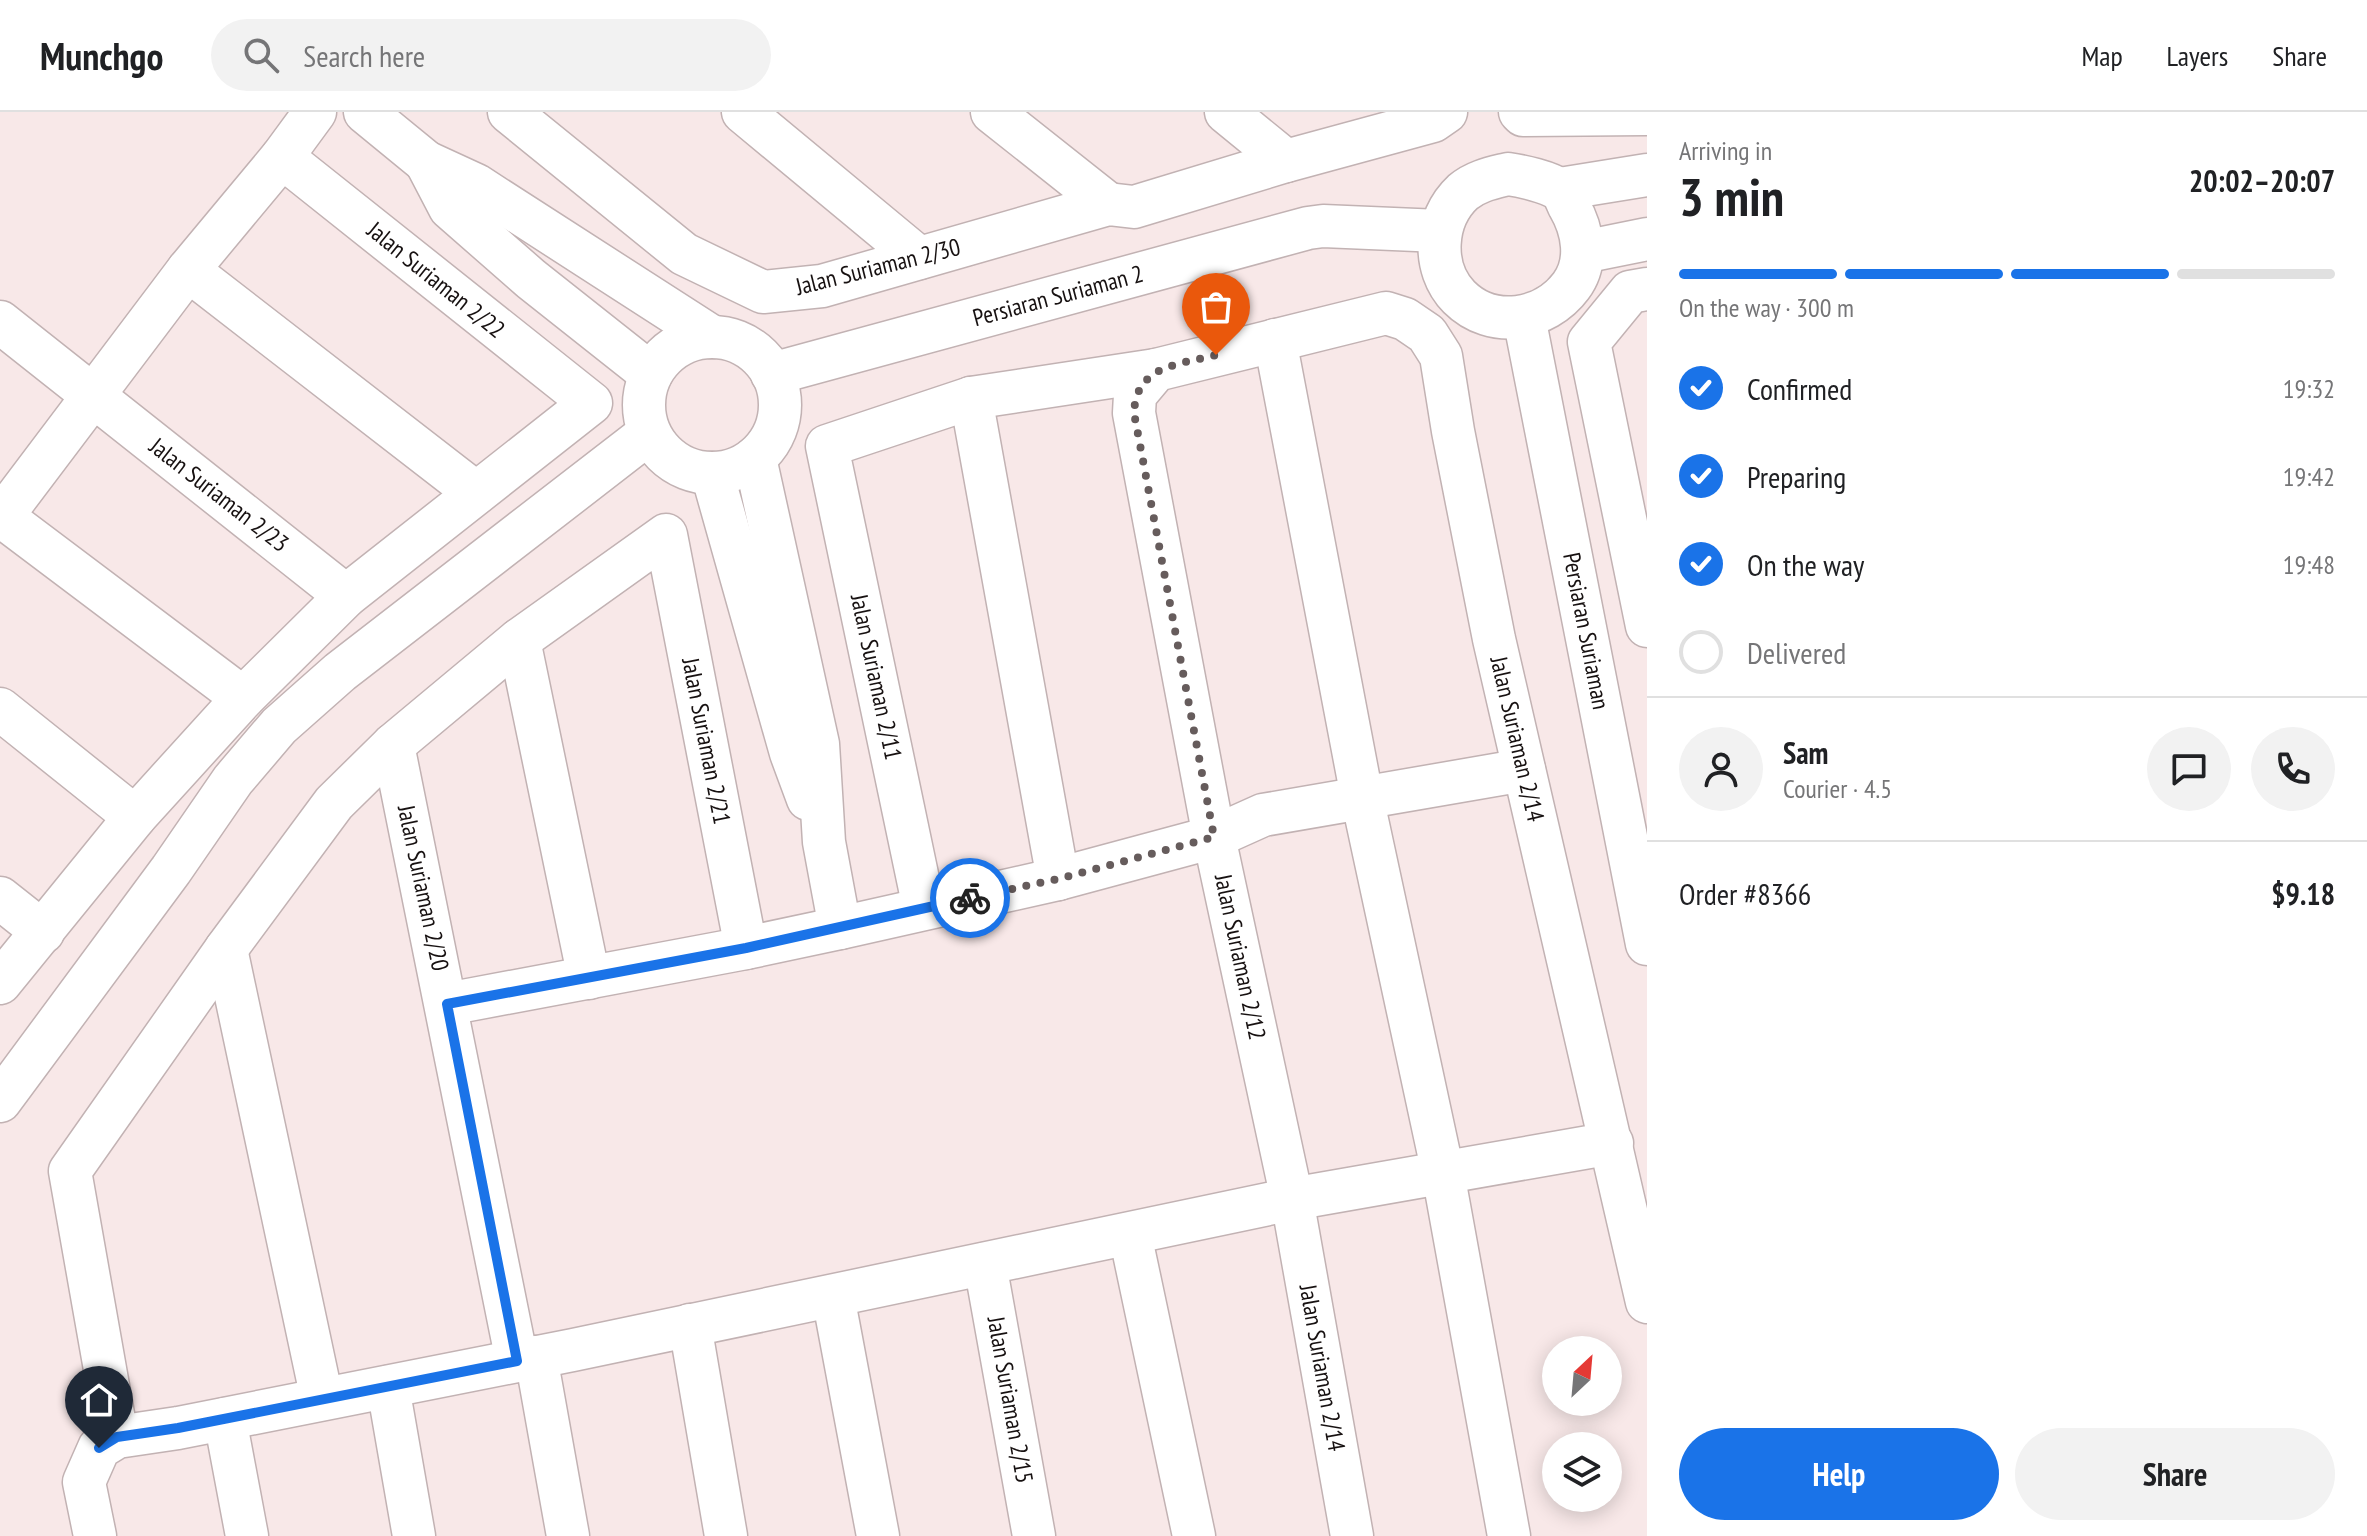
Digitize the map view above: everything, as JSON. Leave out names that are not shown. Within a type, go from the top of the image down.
[{"type":"street","points":[[243,698],[1,517],[188,270],[282,157],[315,112]]},
{"type":"street","points":[[365,112],[426,162],[476,185],[712,337]]},
{"type":"street","name":"Jalan Suriaman 2/30","points":[[509,112],[684,254],[763,292],[822,286],[1108,204],[1134,207],[1433,121],[1446,112]]},
{"type":"street","points":[[992,112],[1108,204]]},
{"type":"street","points":[[1226,112],[1286,161]]},
{"type":"street","points":[[745,113],[919,258]]},
{"type":"street","points":[[1522,114],[1647,114]]},
{"type":"street","name":"Jalan Suriaman 2/22","points":[[282,157],[591,403],[476,493]]},
{"type":"street","points":[[426,162],[450,208],[531,279],[651,374]]},
{"type":"street","points":[[1560,189],[1579,223],[1583,252],[1574,282],[1561,298],[1544,311],[1524,317],[1501,318],[1479,311],[1459,297],[1446,278],[1439,255],[1440,231],[1449,210],[1464,191],[1485,180],[1508,174],[1531,178],[1560,189],[1647,175]]},
{"type":"street","name":"Persiaran Suriaman 2","points":[[772,374],[1308,228],[1440,231]]},
{"type":"street","points":[[1583,252],[1647,239]]},
{"type":"street","points":[[0,983],[135,817],[243,698],[346,596],[476,493],[188,270]]},
{"type":"street","points":[[1647,289],[1630,292],[1589,342],[1647,626]]},
{"type":"street","name":"Jalan Suriaman 2/14","points":[[1275,340],[1386,313],[1405,319],[1427,334],[1441,356],[1494,639],[1647,1302]]},
{"type":"street","name":"Persiaran Suriaman","points":[[1524,317],[1647,944]]},
{"type":"street","name":"Jalan Suriaman 2/23","points":[[0,322],[346,596]]},
{"type":"street","points":[[712,337],[747,347],[762,359],[779,392],[778,419],[768,445],[755,458],[735,469],[712,473],[693,471],[675,462],[660,449],[649,433],[644,413],[644,393],[651,374],[661,359],[693,339],[712,337]]},
{"type":"street","points":[[1058,879],[971,398],[1156,370],[1275,340],[1362,797],[1443,1173],[1509,1536]]},
{"type":"street","name":"Jalan Suriaman 2/12","points":[[1156,370],[1135,395],[1134,413],[1214,837],[1292,1199]]},
{"type":"street","name":"Jalan Suriaman 2/11","points":[[924,908],[827,446],[971,398]]},
{"type":"street","points":[[0,1101],[171,870],[233,780],[279,726],[340,672],[649,433]]},
{"type":"street","points":[[755,458],[818,744],[824,842],[840,928]]},
{"type":"street","points":[[712,473],[791,753],[824,842]]},
{"type":"street","name":"Jalan Suriaman 2/21","points":[[519,640],[666,535],[746,948]]},
{"type":"street","points":[[117,1437],[70,1171],[226,949],[334,803],[393,745],[519,640],[589,978]]},
{"type":"street","points":[[0,709],[135,817]]},
{"type":"street","name":"Jalan Suriaman 2/20","points":[[393,745],[447,1004],[568,1536]]},
{"type":"street","points":[[447,1004],[746,948],[1058,879],[1214,837],[1263,815],[1524,770]]},
{"type":"street","points":[[0,898],[43,932]]},
{"type":"street","points":[[226,949],[322,1399]]},
{"type":"street","points":[[95,1536],[84,1482],[99,1448],[117,1437],[388,1387],[1292,1199],[1612,1143]]},
{"type":"street","name":"Jalan Suriaman 2/14","points":[[1292,1199],[1352,1536]]},
{"type":"street","points":[[1130,1234],[1194,1536]]},
{"type":"street","name":"Jalan Suriaman 2/15","points":[[985,1264],[1034,1536]]},
{"type":"street","points":[[833,1296],[878,1536]]},
{"type":"street","points":[[690,1325],[726,1536]]},
{"type":"street","points":[[388,1387],[414,1536]]},
{"type":"street","points":[[225,1419],[247,1536]]},
{"type":"way so far","points":[[970,898],[1058,879],[1214,837],[1134,413],[1135,395],[1156,370],[1216,355]]},
{"type":"route","points":[[99,1448],[117,1437],[178,1428],[517,1361],[447,1004],[746,948],[970,898]]}]
